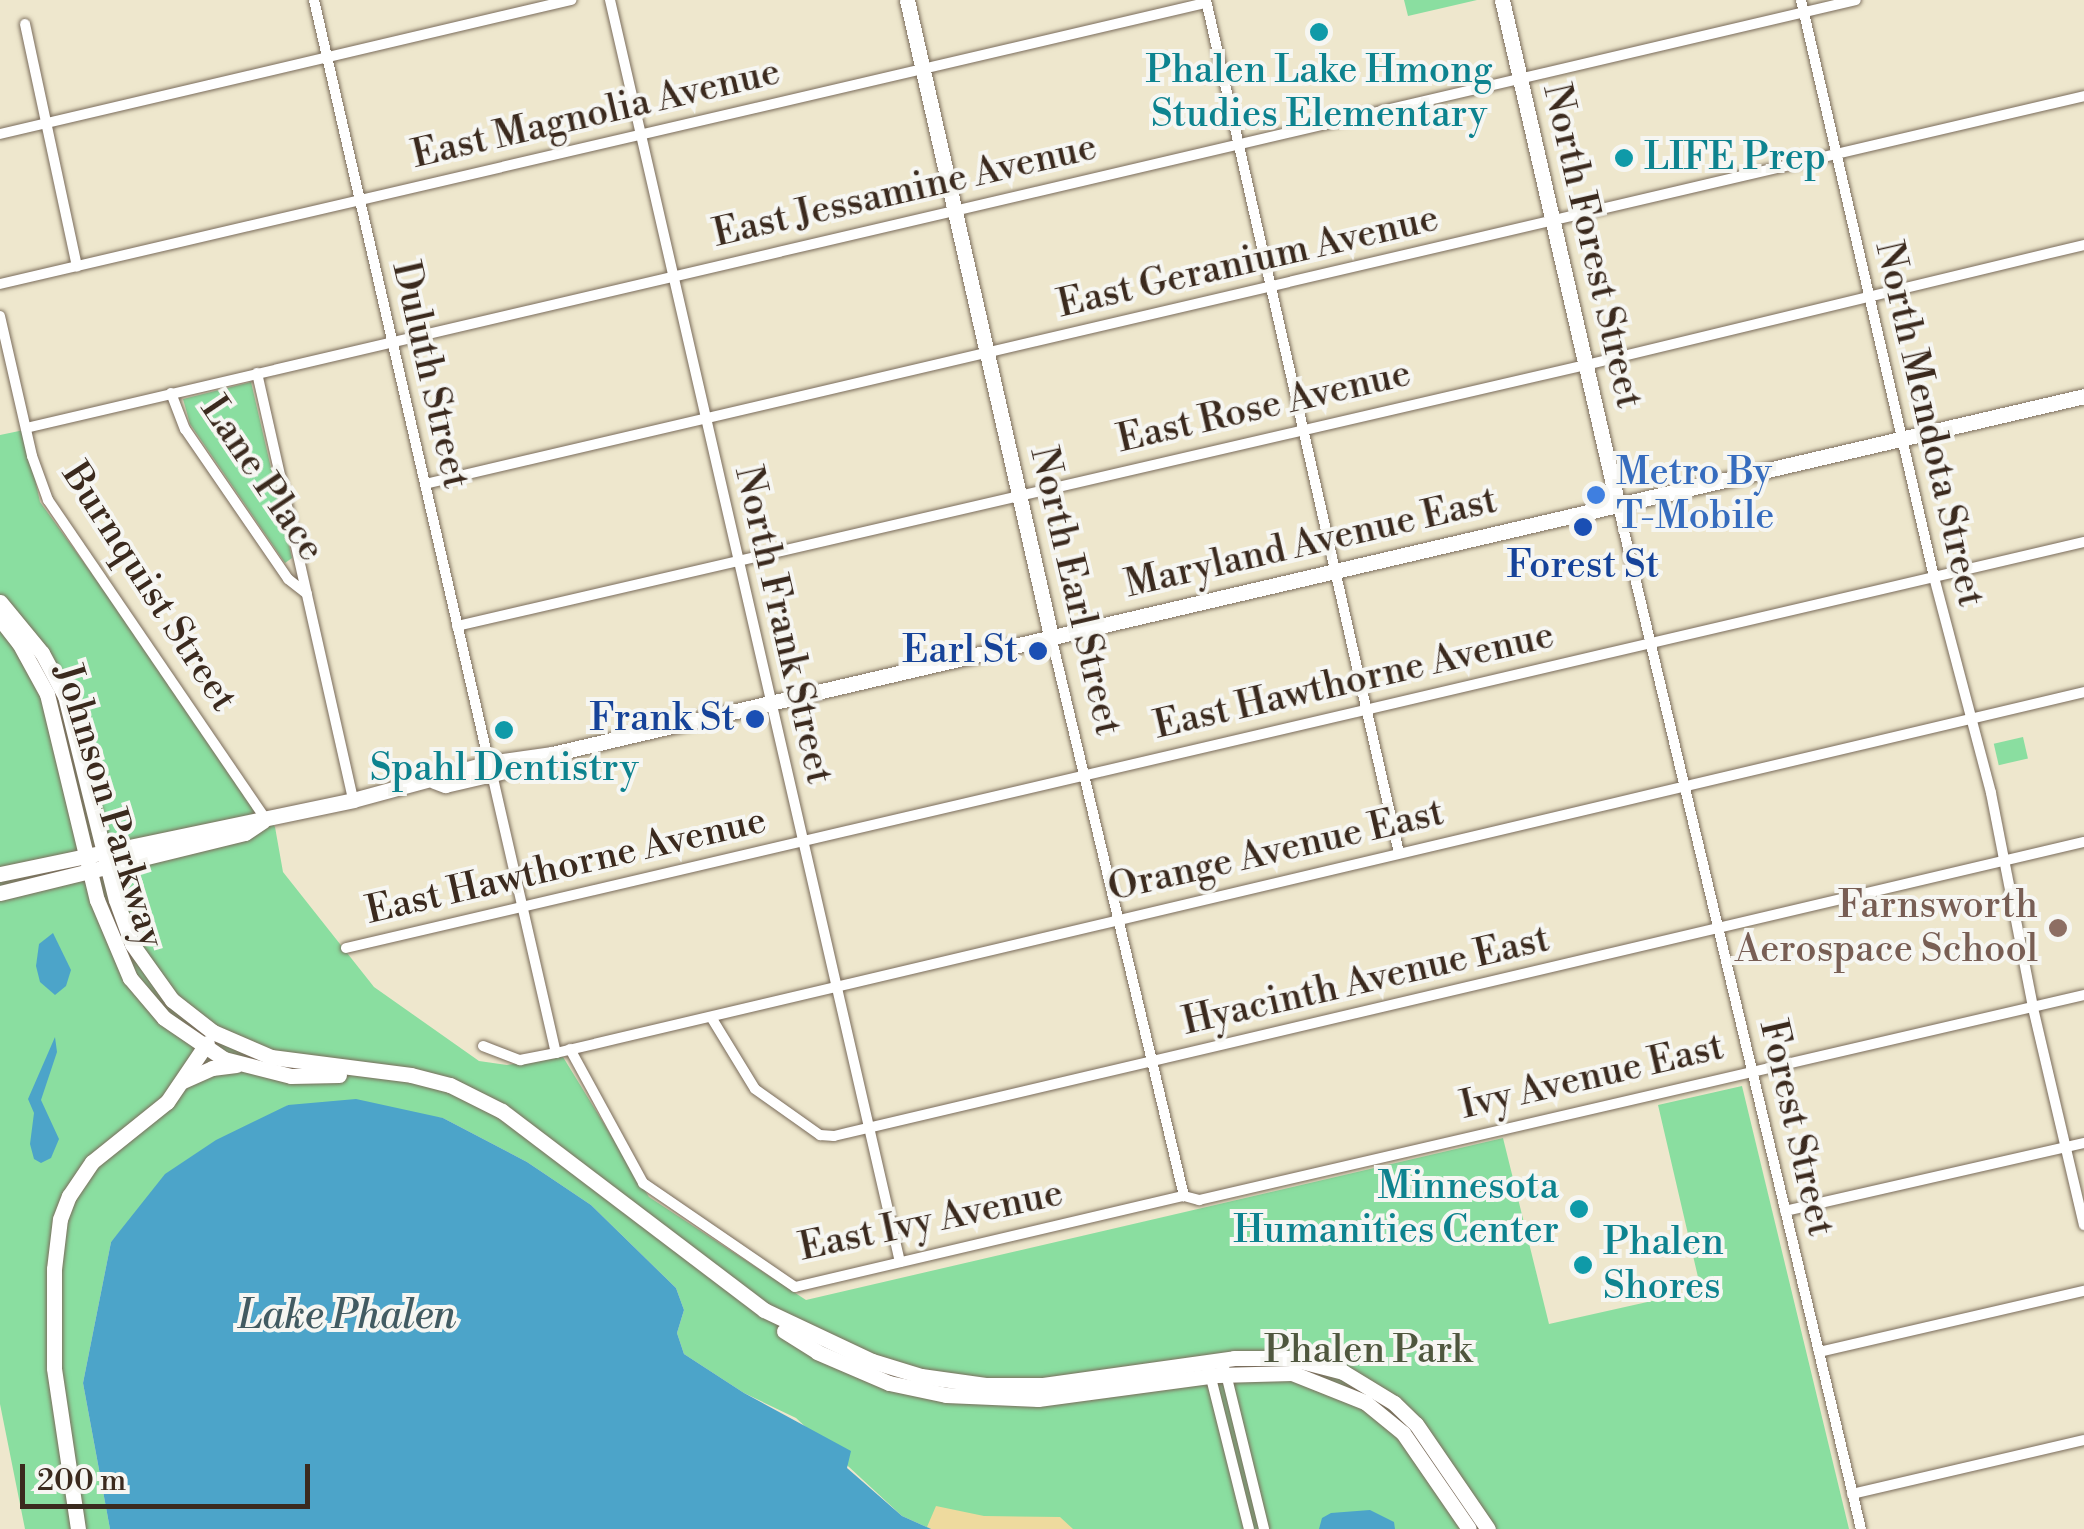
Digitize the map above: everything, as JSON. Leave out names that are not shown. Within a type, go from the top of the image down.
[{"type":"street","name":"Duluth Street","points":[[314,0],[556,1053]]},
{"type":"street","points":[[0,134],[572,0]]},
{"type":"street","name":"North Frank Street","points":[[610,0],[900,1262]]},
{"type":"street","name":"North Earl Street","points":[[907,0],[1152,1062],[1178,1198]]},
{"type":"street","name":"North Forest Street","points":[[1502,0],[1618,506]]},
{"type":"street","name":"North Mendota Street","points":[[1801,0],[1968,719],[1991,793],[2033,1008],[2084,1225]]},
{"type":"street","name":"East Jessamine Avenue","points":[[26,428],[1856,0]]},
{"type":"street","points":[[1206,1],[1399,853]]},
{"type":"street","name":"East Magnolia Avenue","points":[[0,284],[1206,1]]},
{"type":"street","points":[[24,24],[77,266]]},
{"type":"street","name":"East Geranium Avenue","points":[[424,484],[2084,96]]},
{"type":"street","name":"East Rose Avenue","points":[[457,626],[1586,365],[2084,245]]},
{"type":"street","name":"Burnquist Street","points":[[0,316],[26,428],[48,500],[266,819]]},
{"type":"street","name":"Lane Place","points":[[257,373],[353,800]]},
{"type":"street","name":"Lane Place","points":[[171,393],[185,429],[288,579],[308,595]]},
{"type":"street","name":"Maryland Avenue East","points":[[0,874],[353,800],[2084,396]]},
{"type":"street","name":"Forest Street","points":[[1618,506],[1861,1529]]},
{"type":"street","name":"East Hawthorne Avenue","points":[[346,948],[2084,542]]},
{"type":"street","name":"Johnson Parkway","points":[[0,602],[42,653],[65,696],[121,918],[142,961],[172,1000],[213,1032],[272,1057],[383,1072]]},
{"type":"street","name":"Johnson Parkway","points":[[0,619],[19,643],[47,694],[106,929],[130,978],[164,1018],[204,1048],[238,1065]]},
{"type":"street","name":"Orange Avenue East","points":[[483,1046],[520,1060],[556,1053],[2084,692]]},
{"type":"street","name":"Maryland Avenue East","points":[[0,893],[245,832],[266,819]]},
{"type":"street","name":"Hyacinth Avenue East","points":[[711,1018],[750,1083],[820,1135],[834,1136],[2084,842]]},
{"type":"street","name":"Ivy Avenue East","points":[[1178,1198],[1199,1200],[2084,996]]},
{"type":"street","points":[[78,1529],[54,1368],[54,1269],[60,1220],[92,1162],[156,1113],[183,1081],[213,1032]]},
{"type":"street","name":"East Ivy Avenue","points":[[570,1049],[643,1184],[795,1286],[1178,1198]]},
{"type":"street","points":[[183,1081],[210,1068],[238,1065],[291,1076],[383,1072],[450,1086],[502,1112],[764,1310],[777,1327],[817,1352],[890,1382],[946,1395],[1038,1399],[1217,1368],[1316,1362],[1372,1387],[1416,1424],[1488,1529]]},
{"type":"street","points":[[1785,1211],[2084,1143]]},
{"type":"street","points":[[1819,1352],[2084,1292]]},
{"type":"street","points":[[1217,1368],[1292,1373],[1365,1402],[1403,1433],[1469,1529]]},
{"type":"street","points":[[1217,1368],[1249,1529]]},
{"type":"street","points":[[1217,1368],[1264,1529]]},
{"type":"street","points":[[1852,1494],[2084,1440]]},
{"type":"green space","points":[[1404,0],[1477,0],[1408,16]]},
{"type":"green space","points":[[251,382],[292,558],[285,563],[190,424],[183,399]]},
{"type":"green space","name":"Phalen Park","points":[[24,430],[40,502],[275,827],[283,872],[374,987],[479,1061],[507,1065],[563,1057],[649,1197],[806,1300],[1503,1138],[1549,1324],[1701,1290],[1658,1105],[1742,1086],[1849,1529],[931,1529],[902,1516],[796,1418],[744,1393],[684,1354],[677,1333],[684,1310],[676,1288],[591,1205],[527,1162],[443,1118],[288,1105],[139,1210],[111,1242],[83,1383],[110,1529],[25,1529],[0,1404],[0,435]]},
{"type":"green space","points":[[2023,737],[2028,758],[1999,765],[1994,744]]},
{"type":"sand","points":[[936,1506],[984,1516],[1060,1517],[1073,1529],[931,1529],[927,1527]]},
{"type":"water","points":[[53,933],[71,970],[66,986],[55,995],[40,982],[36,966],[39,944]]},
{"type":"water","points":[[55,1037],[57,1052],[41,1100],[59,1139],[51,1158],[41,1163],[34,1159],[30,1144],[34,1113],[28,1099]]},
{"type":"water","name":"Lake Phalen","points":[[356,1099],[443,1118],[527,1162],[591,1205],[676,1288],[684,1310],[677,1333],[684,1354],[744,1393],[851,1451],[847,1468],[902,1516],[931,1529],[110,1529],[83,1383],[111,1242],[165,1174],[216,1140],[288,1105]]},
{"type":"water","points":[[1370,1510],[1394,1522],[1395,1529],[1319,1529],[1322,1518],[1331,1513]]},
{"type":"place","name":"Phalen Lake Hmong Studies Elementary","points":[[1319,32]]},
{"type":"place","name":"LIFE Prep","points":[[1624,158]]},
{"type":"place","name":"Metro By T-Mobile","points":[[1596,495]]},
{"type":"place","name":"Forest St","points":[[1583,527]]},
{"type":"place","name":"Earl St","points":[[1038,651]]},
{"type":"place","name":"Frank St","points":[[755,719]]},
{"type":"place","name":"Spahl Dentistry","points":[[504,730]]},
{"type":"place","name":"Farnsworth Aerospace School","points":[[2058,928]]},
{"type":"place","name":"Minnesota Humanities Center","points":[[1579,1209]]},
{"type":"place","name":"Phalen Shores","points":[[1583,1265]]}]
